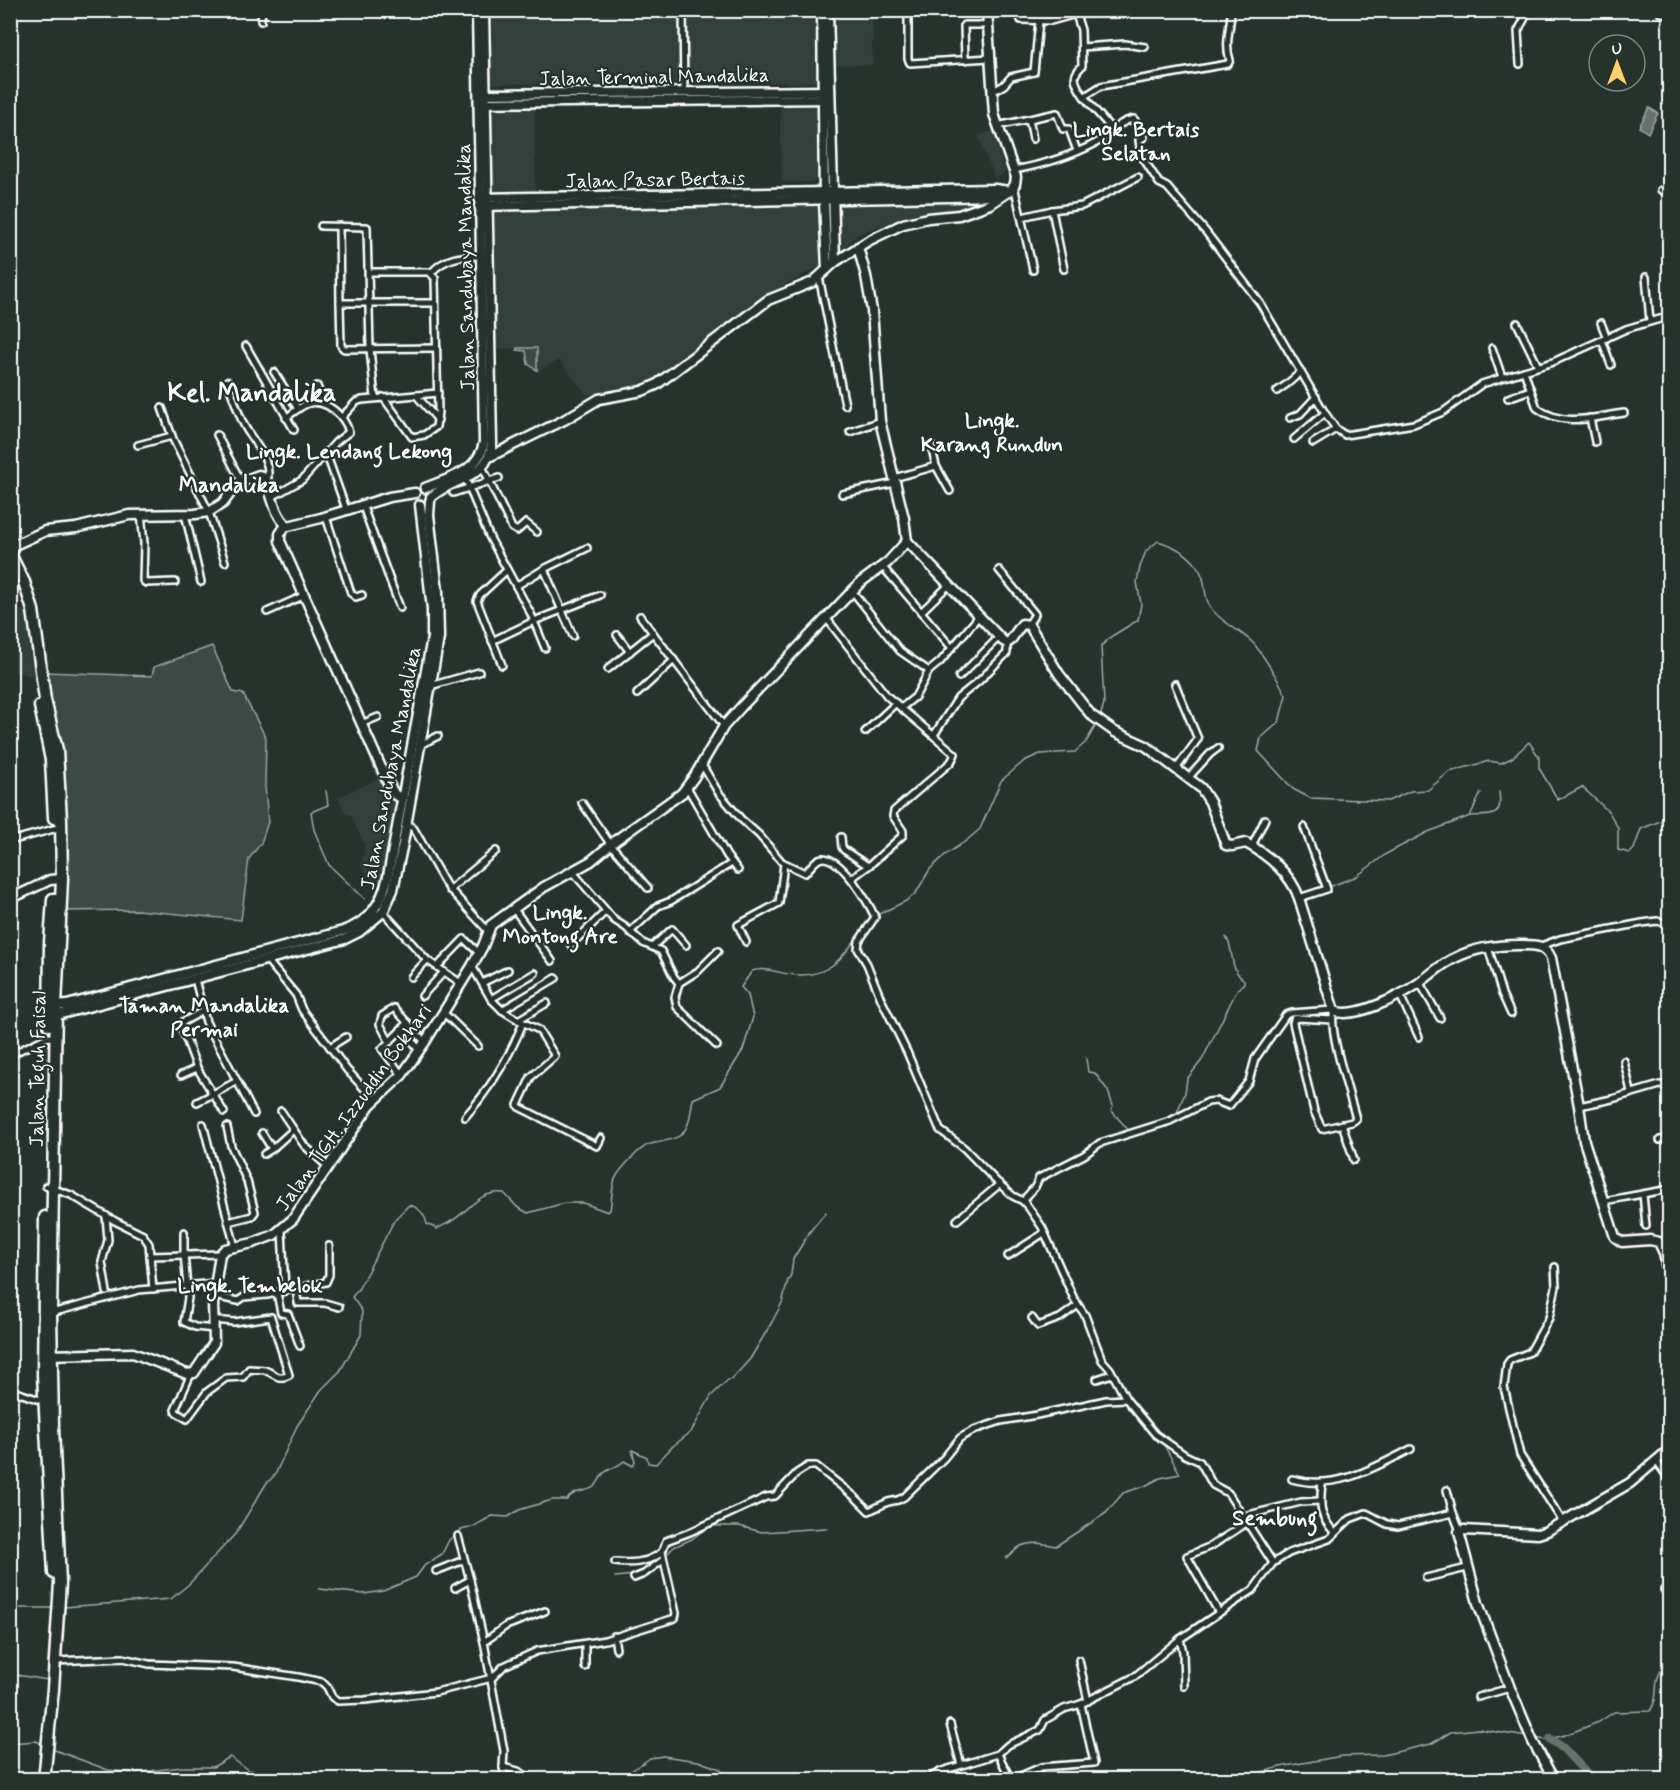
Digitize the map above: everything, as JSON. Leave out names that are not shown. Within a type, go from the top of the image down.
[{"type":"highway","points":[[1661,10],[1670,12]]},
{"type":"highway","name":"Jalan Teguh Faisal","points":[[10,554],[24,582],[33,610],[42,684],[57,750],[58,879],[52,1037],[47,1355],[60,1582],[56,1661],[44,1779]]},
{"type":"highway","name":"Jalan Teguh Faisal","points":[[10,571],[26,610],[36,685],[56,783]]},
{"type":"highway","name":"Jalan Teguh Faisal","points":[[47,1355],[51,1313],[49,1187]]},
{"type":"street","points":[[261,21],[262,10]]},
{"type":"street","name":"Jalan Sandubaya Mandalika","points":[[425,488],[467,470],[478,460],[482,453],[488,412],[487,343],[481,256],[483,202],[477,10]]},
{"type":"street","points":[[481,98],[484,10]]},
{"type":"street","points":[[683,10],[684,96]]},
{"type":"street","points":[[822,10],[827,95]]},
{"type":"street","points":[[828,10],[828,197],[831,265]]},
{"type":"street","points":[[908,10],[908,60],[910,63],[990,58]]},
{"type":"street","points":[[415,493],[414,500],[420,506],[428,504],[442,489],[483,468],[491,456],[564,420],[599,399],[637,392],[656,385],[768,300],[819,277],[831,265],[858,247],[898,226],[921,219],[959,215],[990,204],[1009,191],[1016,179],[997,126],[992,92],[987,10]]},
{"type":"street","points":[[1019,10],[1022,20],[1039,21],[1051,21],[1075,12],[1158,12]]},
{"type":"street","points":[[1085,96],[1101,86],[1228,63],[1230,60],[1227,42],[1231,10]]},
{"type":"street","points":[[1520,64],[1518,31],[1527,10]]},
{"type":"street","points":[[1075,12],[1080,26],[1082,66],[1075,77],[1085,96],[1111,129]]},
{"type":"street","points":[[992,92],[1004,85],[1011,77],[1034,72],[1039,21]]},
{"type":"street","points":[[965,60],[964,25],[988,25]]},
{"type":"street","points":[[1082,46],[1125,44],[1145,47]]},
{"type":"street","name":"Jalan Terminal Mandalika","points":[[481,98],[827,95]]},
{"type":"street","points":[[997,126],[1057,112],[1063,129],[1069,129],[1077,151]]},
{"type":"street","points":[[1014,170],[1038,165],[1077,151],[1110,133],[1111,129],[1132,118],[1135,119],[1144,137],[1139,140],[1141,154],[1157,181],[1167,187],[1206,232],[1258,300],[1325,413],[1340,433],[1349,434],[1421,422],[1443,412],[1482,384],[1566,357],[1604,339],[1650,321],[1670,316]]},
{"type":"street","points":[[1029,119],[1033,139]]},
{"type":"street","points":[[1022,217],[1082,206],[1138,177]]},
{"type":"street","name":"Jalan Pasar Bertais","points":[[483,202],[828,197],[991,189],[1009,191]]},
{"type":"street","points":[[1661,190],[1670,195]]},
{"type":"street","points":[[1009,191],[1022,217],[1033,270]]},
{"type":"street","points":[[483,202],[487,343]]},
{"type":"street","points":[[1052,210],[1064,269]]},
{"type":"street","points":[[321,226],[367,227],[370,349],[375,398]]},
{"type":"street","points":[[339,226],[341,346],[346,350],[437,348]]},
{"type":"street","points":[[858,247],[872,311],[880,421],[904,518],[907,542],[1003,640],[1007,652],[955,701],[934,735]]},
{"type":"street","points":[[369,272],[430,273],[445,261],[454,258],[481,256]]},
{"type":"street","points":[[383,398],[412,437],[420,437],[436,427],[438,393],[435,278],[430,273]]},
{"type":"street","points":[[819,277],[845,405]]},
{"type":"street","points":[[1647,277],[1650,321]]},
{"type":"street","points":[[340,303],[435,303]]},
{"type":"street","points":[[1517,323],[1538,366]]},
{"type":"street","points":[[1601,324],[1611,366]]},
{"type":"street","points":[[246,346],[294,430]]},
{"type":"street","points":[[1492,348],[1502,377]]},
{"type":"street","points":[[1524,371],[1537,408],[1544,413],[1561,420],[1624,413]]},
{"type":"street","points":[[274,372],[298,409]]},
{"type":"street","points":[[1277,391],[1301,372]]},
{"type":"street","points":[[227,381],[245,428],[265,459],[269,471],[267,481]]},
{"type":"street","points":[[272,497],[298,483],[349,432],[341,417],[324,404],[317,386]]},
{"type":"street","points":[[1508,398],[1530,390]]},
{"type":"street","points":[[344,416],[356,402],[375,398],[438,393]]},
{"type":"street","points":[[416,395],[438,420]]},
{"type":"street","points":[[1290,418],[1300,414],[1316,397]]},
{"type":"street","points":[[286,418],[309,403],[324,404]]},
{"type":"street","points":[[162,408],[172,436],[209,512],[225,562]]},
{"type":"street","points":[[488,412],[491,456]]},
{"type":"street","points":[[1294,439],[1325,413]]},
{"type":"street","points":[[1590,418],[1595,442]]},
{"type":"street","points":[[850,432],[880,421]]},
{"type":"street","points":[[1312,443],[1336,429]]},
{"type":"street","points":[[217,435],[241,481]]},
{"type":"street","points":[[138,445],[172,436]]},
{"type":"street","points":[[932,445],[936,466],[950,491]]},
{"type":"street","points":[[326,453],[346,509]]},
{"type":"street","points":[[842,494],[936,466]]},
{"type":"street","points":[[483,468],[514,531],[526,523],[537,532]]},
{"type":"street","points":[[10,546],[45,531],[76,528],[141,513],[209,512],[223,503],[234,486],[241,481],[261,475],[265,476],[272,497],[286,525]]},
{"type":"street","points":[[465,478],[490,538],[534,621],[545,648]]},
{"type":"street","points":[[453,493],[470,490],[499,478]]},
{"type":"street","points":[[163,983],[195,979],[254,959],[267,960],[360,933],[383,912],[393,890],[407,823],[405,808],[420,745],[426,687],[439,638],[440,617],[429,515],[431,499],[428,490],[421,488],[415,493],[362,504],[290,526],[286,525]]},
{"type":"street","points":[[362,504],[400,608]]},
{"type":"street","name":"Jalan Sandubaya Mandalika","points":[[53,1011],[67,1005],[254,959],[343,931],[361,923],[371,915],[385,888],[405,808],[402,798],[426,687],[433,621],[420,506]]},
{"type":"street","points":[[141,513],[144,543],[143,581],[146,583],[176,582]]},
{"type":"street","points":[[185,514],[201,582]]},
{"type":"street","points":[[326,516],[351,593],[356,597],[362,595]]},
{"type":"street","points":[[286,525],[280,534],[280,541],[303,596],[390,787],[395,795],[402,798]]},
{"type":"street","name":"Jalan TGH. Izzuddin Bokhari","points":[[220,1254],[225,1249],[267,1238],[282,1230],[302,1209],[375,1100],[402,1075],[425,1042],[462,984],[488,931],[497,919],[544,887],[591,861],[687,787],[724,726],[759,687],[871,574],[907,542]]},
{"type":"street","points":[[516,586],[587,548]]},
{"type":"street","points":[[882,566],[952,648]]},
{"type":"street","points":[[544,569],[573,636]]},
{"type":"street","points":[[502,665],[478,599],[507,570]]},
{"type":"street","points":[[999,570],[1035,614],[1028,625]]},
{"type":"street","points":[[921,612],[949,585]]},
{"type":"street","points":[[853,592],[900,651],[929,671]]},
{"type":"street","points":[[492,641],[562,609],[600,595]]},
{"type":"street","points":[[267,612],[303,596]]},
{"type":"street","points":[[640,616],[724,726]]},
{"type":"street","points":[[865,732],[898,706],[915,697],[929,671],[979,616]]},
{"type":"street","points":[[827,619],[887,696],[954,752],[954,759],[895,810],[893,816],[903,834],[852,878]]},
{"type":"street","points":[[959,677],[1021,625],[1028,625]]},
{"type":"street","points":[[1028,625],[1059,674],[1090,715],[1101,724],[1146,746],[1201,788],[1210,802],[1224,843],[1232,846],[1244,842],[1252,846],[1294,884],[1333,1014],[1356,1118],[1352,1122],[1320,1129],[1310,1097],[1294,1019],[1333,1014],[1354,1012],[1400,995],[1455,957],[1488,947],[1541,946],[1560,939],[1642,923],[1658,921],[1670,924]]},
{"type":"street","points":[[608,669],[653,633]]},
{"type":"street","points":[[617,635],[630,652]]},
{"type":"street","points":[[637,694],[674,660]]},
{"type":"street","points":[[426,687],[479,672]]},
{"type":"street","points":[[1175,684],[1197,739],[1176,769]]},
{"type":"street","points":[[361,724],[378,717]]},
{"type":"street","points":[[420,745],[438,736]]},
{"type":"street","points":[[1188,778],[1218,748]]},
{"type":"street","points":[[701,763],[723,798],[784,864],[805,873],[818,859],[828,859],[852,878],[874,914],[860,941],[858,950],[867,963],[881,999],[942,1132],[964,1148],[1013,1196],[1024,1202],[1044,1233],[1088,1321],[1102,1360],[1126,1399],[1155,1434],[1202,1465],[1213,1485],[1228,1493],[1273,1563]]},
{"type":"street","points":[[687,787],[738,870]]},
{"type":"street","points":[[582,803],[611,844],[648,888]]},
{"type":"street","points":[[1252,846],[1265,819]]},
{"type":"street","points":[[407,823],[414,829],[449,890],[488,931]]},
{"type":"street","points":[[1299,898],[1327,887],[1304,827]]},
{"type":"street","points":[[10,841],[58,828]]},
{"type":"street","points":[[841,837],[844,850],[868,866]]},
{"type":"street","points":[[449,890],[496,851]]},
{"type":"street","points":[[630,932],[658,906],[671,901],[732,863]]},
{"type":"street","points":[[746,942],[738,925],[779,903],[784,864]]},
{"type":"street","points":[[572,871],[614,920],[643,943],[661,951],[679,983]]},
{"type":"street","points":[[10,899],[50,880],[58,879]]},
{"type":"street","points":[[513,908],[552,961]]},
{"type":"street","points":[[571,945],[606,911]]},
{"type":"street","points":[[383,912],[427,960],[462,984]]},
{"type":"street","points":[[653,946],[672,929],[676,921]]},
{"type":"street","points":[[672,929],[686,945]]},
{"type":"street","points":[[436,967],[462,939],[479,953]]},
{"type":"street","points":[[1541,946],[1547,950],[1551,958],[1584,1141],[1615,1237],[1618,1241],[1653,1240],[1661,1245],[1670,1286]]},
{"type":"street","points":[[1488,947],[1502,994],[1511,1014]]},
{"type":"street","points":[[717,1046],[677,1006],[675,997],[679,983],[699,971],[718,951]]},
{"type":"street","points":[[267,960],[296,995],[302,1010],[347,1070],[375,1100]]},
{"type":"street","points":[[411,976],[427,960]]},
{"type":"street","points":[[472,966],[491,999],[520,1022],[539,1030],[555,1057],[531,1077],[519,1107],[597,1146],[601,1138]]},
{"type":"street","points":[[482,983],[508,970]]},
{"type":"street","points":[[422,996],[443,973]]},
{"type":"street","points":[[491,999],[535,973]]},
{"type":"street","points":[[502,1010],[556,978]]},
{"type":"street","points":[[195,979],[210,1030],[254,1114]]},
{"type":"street","points":[[1420,983],[1440,1018]]},
{"type":"street","points":[[1400,995],[1419,1037]]},
{"type":"street","points":[[465,1117],[489,1087],[513,1048],[520,1022],[547,1003]]},
{"type":"street","points":[[389,1041],[380,1025],[384,1014],[395,1009],[425,1042]]},
{"type":"street","points":[[203,1011],[183,1022],[181,1026],[197,1068],[224,1112]]},
{"type":"street","points":[[444,1013],[478,1046]]},
{"type":"street","points":[[1024,1202],[1039,1178],[1084,1155],[1100,1143],[1170,1121],[1208,1102],[1216,1101],[1229,1106],[1249,1081],[1256,1059],[1286,1015],[1292,1013],[1333,1014]]},
{"type":"street","points":[[402,1075],[382,1048],[408,1023]]},
{"type":"street","points":[[401,1029],[419,1049]]},
{"type":"street","points":[[10,1054],[52,1037]]},
{"type":"street","points":[[330,1047],[346,1037]]},
{"type":"street","points":[[1624,1061],[1631,1092]]},
{"type":"street","points":[[182,1075],[197,1068]]},
{"type":"street","points":[[197,1102],[237,1081]]},
{"type":"street","points":[[1579,1107],[1660,1085],[1670,1087]]},
{"type":"street","points":[[281,1111],[311,1152],[329,1168]]},
{"type":"street","points":[[203,1124],[235,1247]]},
{"type":"street","points":[[1342,1124],[1354,1160]]},
{"type":"street","points":[[227,1127],[231,1146],[247,1181],[255,1212],[252,1216],[228,1222]]},
{"type":"street","points":[[264,1154],[293,1130]]},
{"type":"street","points":[[262,1133],[272,1149]]},
{"type":"street","points":[[1660,1140],[1670,1138]]},
{"type":"street","points":[[957,1220],[1000,1184]]},
{"type":"street","points":[[49,1187],[75,1197],[143,1235],[149,1244],[153,1289]]},
{"type":"street","points":[[1604,1202],[1670,1189]]},
{"type":"street","points":[[1643,1194],[1646,1226]]},
{"type":"street","points":[[106,1216],[108,1240],[102,1262],[107,1292]]},
{"type":"street","points":[[282,1230],[285,1290]]},
{"type":"street","points":[[150,1257],[184,1254],[220,1254],[213,1296],[214,1324],[214,1339],[211,1349],[197,1370],[191,1374],[176,1410],[187,1419],[207,1392],[226,1378],[243,1377],[249,1369],[266,1370],[276,1377],[288,1376],[271,1314],[234,1322],[214,1324],[185,1324],[188,1286],[184,1254],[184,1233]]},
{"type":"street","points":[[1008,1256],[1044,1233]]},
{"type":"street","points":[[213,1296],[238,1301],[244,1297],[277,1293],[328,1281],[329,1246]]},
{"type":"street","points":[[1555,1267],[1556,1287],[1549,1318],[1530,1352],[1507,1364],[1504,1387],[1520,1455],[1563,1522]]},
{"type":"street","points":[[51,1313],[139,1290],[216,1283]]},
{"type":"street","points":[[296,1288],[298,1303],[325,1303],[339,1307]]},
{"type":"street","points":[[277,1293],[281,1313],[288,1314],[300,1346]]},
{"type":"street","points":[[1032,1318],[1038,1326],[1060,1318],[1078,1305]]},
{"type":"street","points":[[47,1355],[130,1352],[191,1374]]},
{"type":"street","points":[[1097,1379],[1112,1374]]},
{"type":"street","points":[[10,1390],[49,1402]]},
{"type":"street","points":[[56,1661],[123,1658],[149,1664],[233,1667],[322,1682],[332,1697],[340,1701],[436,1692],[492,1678],[504,1666],[537,1651],[585,1644],[676,1617],[663,1560],[662,1552],[666,1541],[766,1497],[775,1496],[797,1473],[808,1466],[819,1467],[869,1511],[904,1497],[944,1458],[960,1438],[974,1430],[1001,1420],[1037,1415],[1106,1400],[1126,1399]]},
{"type":"street","points":[[1292,1479],[1322,1482],[1358,1476],[1411,1449]]},
{"type":"street","points":[[1460,1531],[1538,1534],[1630,1483],[1670,1449]]},
{"type":"street","points":[[1656,1461],[1670,1480]]},
{"type":"street","points":[[1322,1482],[1320,1501],[1324,1520],[1335,1533]]},
{"type":"street","points":[[1447,1490],[1478,1603],[1531,1738],[1554,1779]]},
{"type":"street","points":[[1244,1516],[1301,1502],[1320,1501]]},
{"type":"street","points":[[925,1779],[998,1754],[1008,1745],[1040,1730],[1045,1720],[1064,1709],[1088,1701],[1134,1677],[1180,1639],[1253,1590],[1273,1563],[1289,1552],[1326,1541],[1350,1519],[1362,1514],[1370,1514],[1387,1524],[1398,1526],[1454,1514]]},
{"type":"street","points":[[1219,1612],[1187,1556],[1211,1546],[1248,1522]]},
{"type":"street","points":[[458,1536],[492,1678],[505,1756],[504,1774],[519,1771],[534,1779]]},
{"type":"street","points":[[615,1562],[639,1562],[662,1552]]},
{"type":"street","points":[[436,1571],[464,1560]]},
{"type":"street","points":[[634,1578],[644,1574],[663,1560]]},
{"type":"street","points":[[1426,1578],[1467,1568]]},
{"type":"street","points":[[455,1588],[470,1580]]},
{"type":"street","points":[[484,1642],[507,1626],[545,1611]]},
{"type":"street","points":[[614,1636],[616,1649]]},
{"type":"street","points":[[1180,1639],[1183,1652],[1184,1686]]},
{"type":"street","points":[[585,1644],[585,1667]]},
{"type":"street","points":[[1079,1660],[1088,1701]]},
{"type":"street","points":[[1478,1698],[1510,1688]]},
{"type":"street","points":[[998,1754],[1011,1779],[1041,1767],[1094,1763],[1081,1704]]},
{"type":"street","points":[[950,1724],[961,1765]]},
{"type":"shaded area","points":[[493,11],[814,11],[818,82],[490,84]]},
{"type":"shaded area","points":[[834,11],[872,11],[872,65],[835,65]]},
{"type":"shaded area","points":[[780,103],[818,103],[819,182],[782,182]]},
{"type":"shaded area","points":[[490,108],[535,108],[535,192],[490,192]]},
{"type":"shaded area","points":[[1649,108],[1658,113],[1648,133],[1639,127]]},
{"type":"shaded area","points":[[993,131],[1005,172],[995,179],[978,135]]},
{"type":"shaded area","points":[[983,197],[949,213],[915,213],[858,234],[838,253],[838,205]]},
{"type":"shaded area","points":[[819,206],[821,266],[762,297],[656,379],[638,388],[587,395],[559,360],[537,372],[537,348],[494,349],[492,209]]},
{"type":"shaded area","points":[[517,348],[537,348],[537,370],[528,364],[526,351],[517,350]]},
{"type":"shaded area","points":[[11,610],[25,610],[33,676],[11,672]]},
{"type":"shaded area","points":[[212,646],[233,692],[243,694],[266,738],[265,786],[268,822],[261,843],[249,859],[241,920],[137,910],[63,911],[61,756],[45,672],[152,676],[154,667]]},
{"type":"shaded area","points":[[383,777],[398,799],[380,882],[374,886],[361,866],[365,845],[350,814],[346,814],[338,797]]},
{"type":"waterway","points":[[1100,718],[1104,703],[1101,646],[1112,636],[1138,620],[1141,604],[1137,582],[1140,567],[1146,551],[1158,541],[1179,550],[1196,564],[1203,578],[1207,599],[1212,610],[1254,644],[1283,689],[1286,695],[1279,722],[1261,738],[1258,751],[1293,789],[1310,798],[1388,801],[1411,791],[1428,790],[1449,772],[1489,761],[1501,763],[1512,758],[1529,742],[1539,757],[1539,768],[1558,800],[1582,787],[1609,812],[1618,828],[1618,850],[1630,853],[1634,849],[1641,829],[1670,817]]},
{"type":"waterway","points":[[877,915],[906,901],[916,893],[930,869],[980,829],[1001,781],[1024,761],[1040,754],[1075,752],[1086,742],[1096,725]]},
{"type":"waterway","points":[[326,791],[328,805],[311,812],[314,830],[329,865],[365,899]]},
{"type":"waterway","points":[[1470,816],[1494,814],[1499,807],[1499,792]]},
{"type":"waterway","points":[[1329,887],[1357,876],[1386,854],[1428,832],[1470,816],[1481,793]]},
{"type":"waterway","points":[[64,1607],[171,1599],[189,1584],[236,1533],[266,1484],[275,1475],[297,1426],[321,1390],[340,1371],[361,1335],[362,1311],[352,1297],[395,1219],[409,1205],[419,1210],[427,1224],[437,1229],[481,1198],[495,1193],[504,1193],[517,1207],[528,1213],[565,1203],[583,1203],[608,1212],[615,1179],[621,1170],[647,1145],[682,1134],[689,1122],[693,1099],[720,1087],[743,1050],[753,1017],[748,995],[741,987],[752,971],[764,970],[792,975],[818,973],[840,959],[873,917]]},
{"type":"waterway","points":[[1176,1115],[1185,1093],[1187,1079],[1202,1060],[1237,990],[1244,983],[1234,965],[1226,937]]},
{"type":"waterway","points":[[1086,1058],[1088,1072],[1095,1073],[1108,1091],[1113,1106],[1111,1110],[1130,1132]]},
{"type":"waterway","points":[[1156,1128],[1167,1127],[1174,1122]]},
{"type":"waterway","points":[[1133,1135],[1148,1130]]},
{"type":"waterway","points":[[1114,1143],[1126,1138]]},
{"type":"waterway","points":[[319,1589],[364,1594],[383,1591],[416,1577],[425,1565],[442,1554],[449,1540],[461,1530],[473,1527],[492,1516],[508,1517],[519,1510],[552,1500],[567,1500],[573,1494],[591,1489],[603,1474],[624,1461],[633,1466],[635,1461],[632,1450],[647,1457],[648,1463],[656,1464],[673,1446],[691,1432],[711,1396],[732,1379],[750,1359],[782,1303],[791,1275],[793,1259],[811,1230],[826,1212]]},
{"type":"waterway","points":[[1006,1558],[1025,1544],[1038,1543],[1056,1546],[1106,1513],[1123,1493],[1160,1478],[1180,1474],[1164,1445],[1147,1429]]},
{"type":"waterway","points":[[665,1556],[674,1547],[714,1526],[739,1526],[762,1532],[827,1528]]},
{"type":"waterway","points":[[615,1577],[635,1575]]},
{"type":"waterway","points":[[10,1608],[53,1608]]},
{"type":"waterway","points":[[1535,1738],[1546,1740],[1565,1735],[1599,1722],[1614,1712],[1650,1711],[1654,1704],[1659,1674],[1670,1660]]},
{"type":"waterway","points":[[10,1674],[48,1680]]},
{"type":"waterway","points":[[1233,1780],[1280,1767],[1342,1756],[1383,1755],[1431,1744],[1451,1732],[1478,1729],[1527,1737]]},
{"type":"waterway","points":[[1550,1739],[1563,1748],[1593,1780]]},
{"type":"waterway","points":[[10,1743],[36,1741],[42,1744]]},
{"type":"waterway","points":[[52,1749],[108,1770],[133,1773],[182,1767],[213,1767],[230,1757],[248,1770],[309,1780]]},
{"type":"waterway","points":[[618,1780],[650,1758],[663,1756],[698,1761],[720,1769],[727,1780]]},
{"type":"waterway","points":[[507,1777],[522,1776],[525,1780]]},
{"type":"waterway","points":[[497,1780],[502,1778]]},
{"type":"district","name":"Lingk. Bertais Selatan","points":[[1136,141]]},
{"type":"district","name":"Kel. Mandalika","points":[[252,392]]},
{"type":"district","name":"Lingk. Karang Rundun","points":[[992,432]]},
{"type":"district","name":"Lingk. Lendang Lekong","points":[[349,451]]},
{"type":"district","name":"Mandalika","points":[[229,484]]},
{"type":"district","name":"Lingk. Montong Are","points":[[560,924]]},
{"type":"district","name":"Taman Mandalika Permai","points":[[204,1017]]},
{"type":"district","name":"Lingk. Tembelok","points":[[250,1285]]},
{"type":"district","name":"Sembung","points":[[1275,1517]]}]
